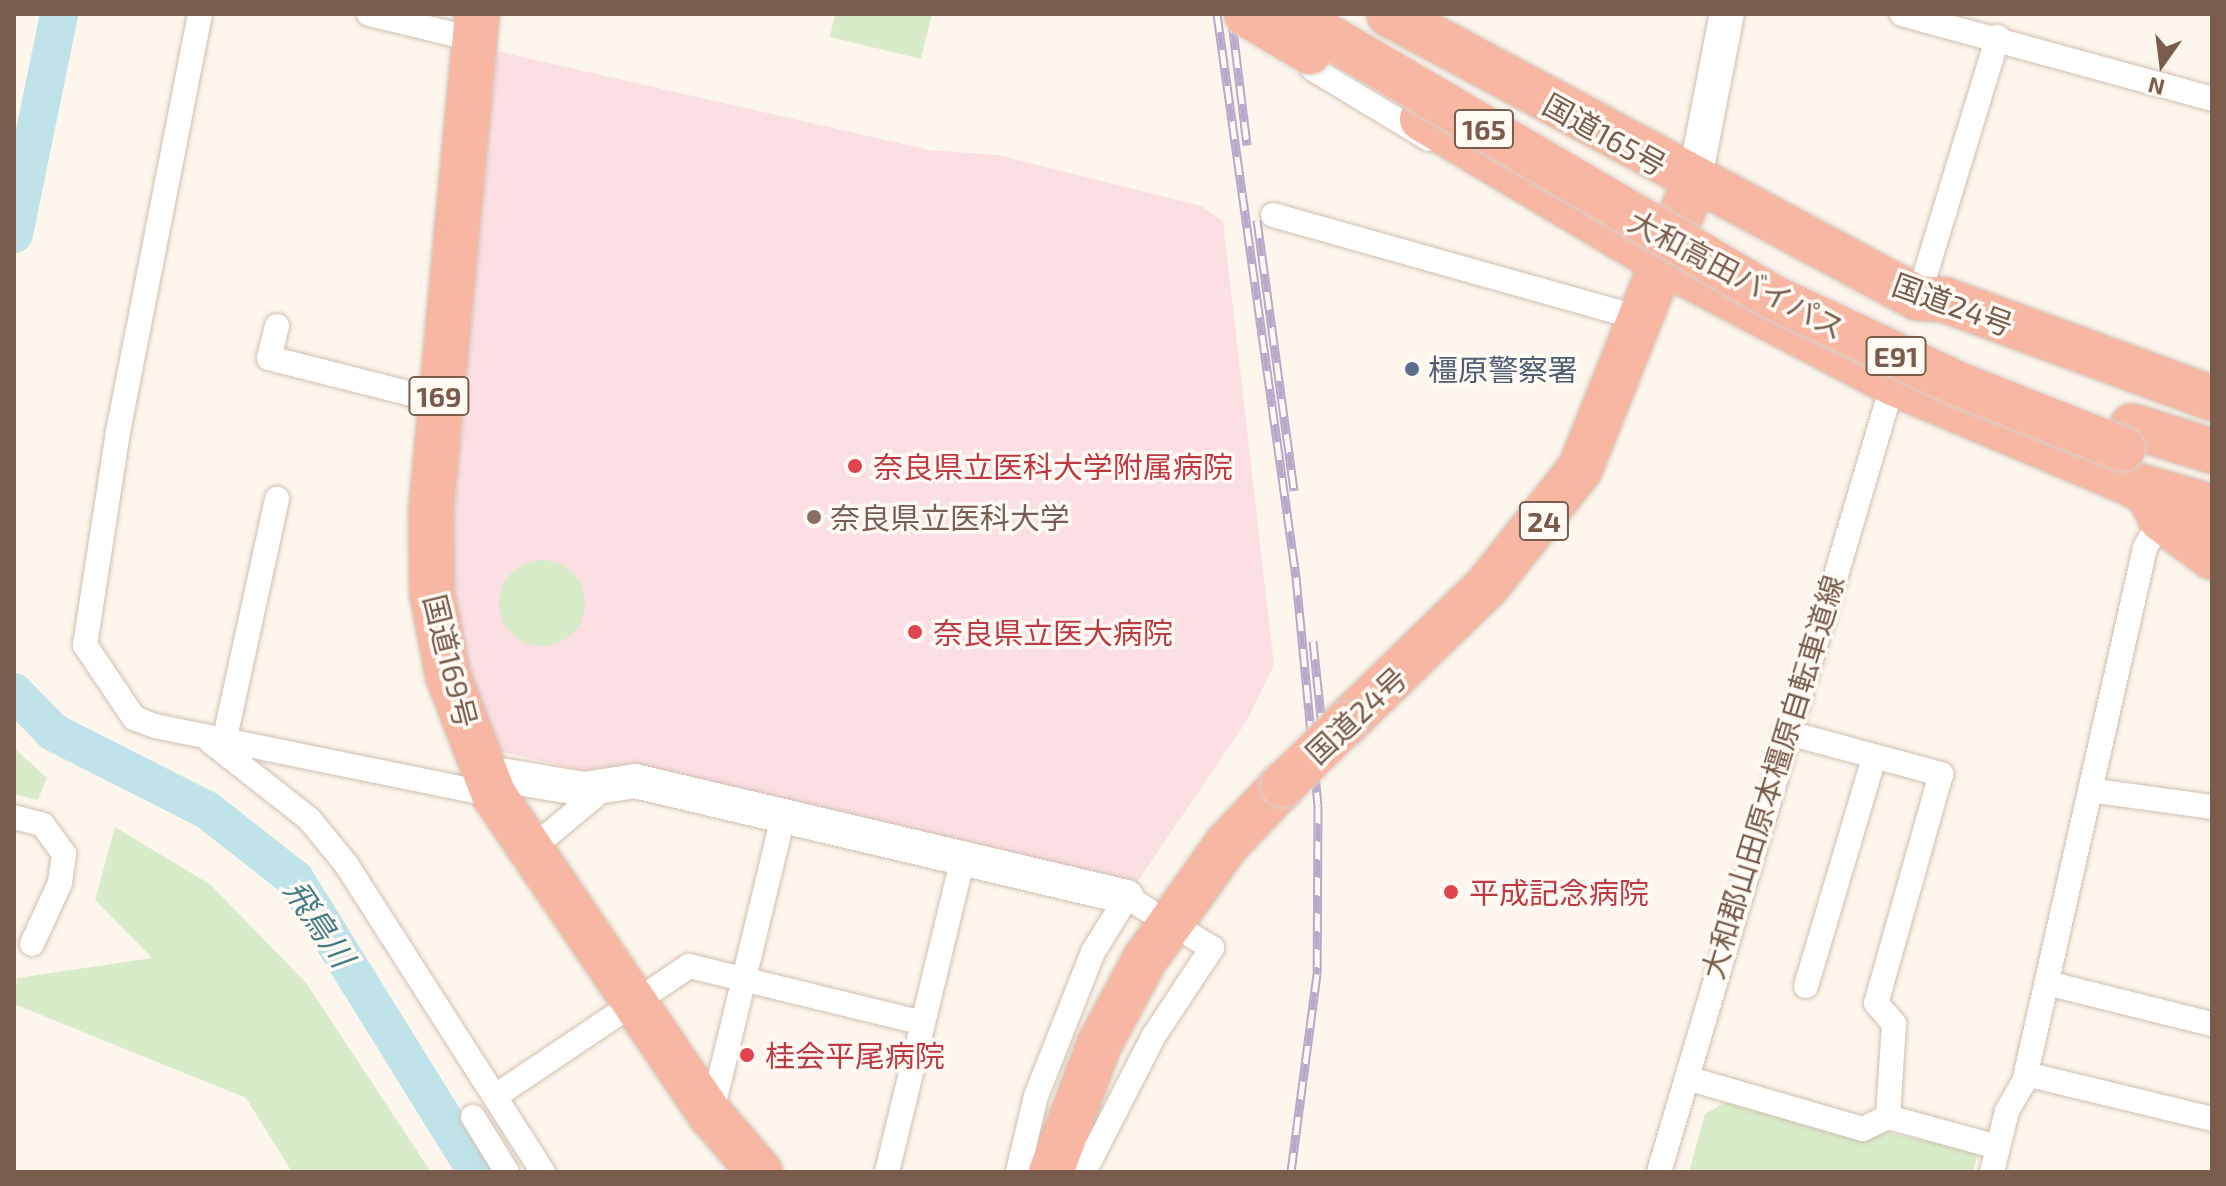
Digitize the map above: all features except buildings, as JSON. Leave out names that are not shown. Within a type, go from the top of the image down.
[{"type":"highway","name":"165","points":[[1246,14],[1595,222],[1682,226]]},
{"type":"highway","name":"大和高田バイパス","points":[[1290,14],[1682,226],[1971,362],[2212,451]]},
{"type":"highway","name":"大和高田バイパス","points":[[1344,14],[1880,350],[2212,478]]},
{"type":"highway","name":"国道165号","points":[[1389,14],[1434,28],[1682,226]]},
{"type":"highway","name":"国道169号","points":[[475,26],[439,401],[430,552],[437,630],[489,783],[711,1115],[760,1172]]},
{"type":"highway","name":"国道24号","points":[[1051,1172],[1099,1045],[1145,959],[1227,844],[1345,724],[1439,637],[1554,510],[1591,446],[1682,226],[1918,298],[1945,300],[2212,398]]},
{"type":"highway","points":[[1682,226],[1893,383],[2132,484],[2148,493],[2161,519],[2212,557]]},
{"type":"highway","points":[[1893,383],[1918,298],[2039,360],[2212,421]]},
{"type":"highway","points":[[2132,484],[2212,507]]},
{"type":"street","points":[[200,14],[84,626],[90,656],[134,718],[216,741],[489,783],[584,789],[635,781],[963,857],[1137,904],[1093,952],[1054,1046],[1018,1172]]},
{"type":"street","points":[[369,14],[475,26]]},
{"type":"street","points":[[1682,226],[1727,14]]},
{"type":"street","points":[[1902,14],[1998,37],[2212,99]]},
{"type":"street","points":[[1918,298],[1998,37]]},
{"type":"street","points":[[1313,69],[1534,203],[1595,222]]},
{"type":"street","points":[[1273,215],[1642,319]]},
{"type":"street","points":[[277,326],[269,358],[439,401]]},
{"type":"street","name":"大和郡山田原本橿原自転車道線","points":[[1659,1172],[1785,732],[1893,383]]},
{"type":"street","points":[[216,741],[277,499]]},
{"type":"street","points":[[1992,1172],[1998,1147],[2026,1074],[2096,791],[2142,562],[2161,519]]},
{"type":"street","points":[[1785,732],[1941,774],[1876,1003],[1894,1024],[1888,1117]]},
{"type":"street","points":[[216,741],[309,819],[346,864],[497,1095],[543,1172]]},
{"type":"street","points":[[1806,986],[1874,758]]},
{"type":"street","points":[[531,849],[608,785]]},
{"type":"street","points":[[2096,791],[2212,807]]},
{"type":"street","points":[[711,1115],[784,814]]},
{"type":"street","points":[[14,817],[43,825],[64,854],[60,883],[32,944]]},
{"type":"street","points":[[887,1172],[963,857]]},
{"type":"street","points":[[1084,1172],[1153,1037],[1212,948],[1192,936]]},
{"type":"street","points":[[497,1095],[689,966],[922,1023]]},
{"type":"street","points":[[2047,983],[2212,1024]]},
{"type":"street","points":[[2026,1074],[2212,1119]]},
{"type":"street","points":[[1687,1078],[1863,1129],[1888,1117],[1998,1147]]},
{"type":"street","points":[[473,1117],[507,1172]]},
{"type":"street","points":[[515,1126],[504,1138],[524,1172]]},
{"type":"shaded area","name":"奈良県立医科大学附属病院","points":[[496,51],[929,150],[997,155],[1201,206],[1223,221],[1274,665],[1246,722],[1127,897],[498,751],[457,638],[450,561]]},
{"type":"green space","points":[[835,14],[932,14],[921,59],[830,37]]},
{"type":"green space","points":[[542,560],[558,564],[572,573],[581,587],[585,603],[581,619],[572,633],[558,642],[542,646],[526,642],[512,633],[503,619],[499,603],[503,587],[512,573],[526,564]]},
{"type":"green space","points":[[14,748],[47,778],[38,800],[14,794]]},
{"type":"green space","points":[[115,827],[211,885],[306,983],[431,1172],[292,1172],[246,1098],[14,1004],[17,978],[152,958],[95,900]]},
{"type":"green space","points":[[1731,1099],[1978,1152],[1973,1172],[1689,1172],[1705,1114]]},
{"type":"waterway","name":"飛鳥川","points":[[14,234],[59,14]]},
{"type":"waterway","name":"飛鳥川","points":[[14,692],[53,732],[207,810],[295,879],[477,1172]]},
{"type":"railway","points":[[1217,14],[1296,577],[1318,805],[1317,974],[1291,1172]]},
{"type":"railway","points":[[1231,14],[1247,145]]},
{"type":"railway","points":[[1257,220],[1294,490]]},
{"type":"railway","points":[[1313,641],[1323,736]]},
{"type":"place","name":"橿原警察署","points":[[1412,369]]},
{"type":"place","name":"奈良県立医科大学附属病院","points":[[855,466]]},
{"type":"place","name":"奈良県立医科大学","points":[[814,517]]},
{"type":"place","name":"奈良県立医大病院","points":[[915,632]]},
{"type":"place","name":"平成記念病院","points":[[1451,892]]},
{"type":"place","name":"桂会平尾病院","points":[[747,1055]]}]
